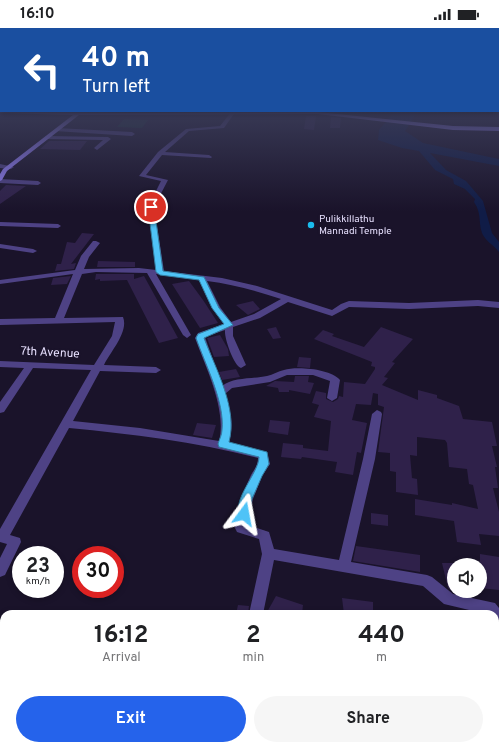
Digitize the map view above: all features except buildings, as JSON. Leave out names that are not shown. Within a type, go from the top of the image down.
[{"type":"main road","points":[[0,180],[5,170],[11,167],[39,144]]},
{"type":"street","points":[[39,144],[84,145]]},
{"type":"street","points":[[97,148],[102,144]]},
{"type":"street","points":[[160,272],[151,207],[165,180],[142,176],[160,153],[171,144]]},
{"type":"street","points":[[160,153],[210,157]]},
{"type":"street","points":[[0,166],[11,167]]},
{"type":"street","points":[[0,180],[38,183]]},
{"type":"street","points":[[0,224],[58,226]]},
{"type":"street","points":[[58,321],[85,256],[96,243]]},
{"type":"street","points":[[0,246],[33,251]]},
{"type":"street","points":[[0,282],[96,270],[150,271],[247,286],[332,313],[338,312],[344,305],[349,304],[409,306],[478,303],[499,306]]},
{"type":"street","points":[[150,271],[187,335]]},
{"type":"street","points":[[202,278],[216,308],[229,325],[229,336],[241,365]]},
{"type":"street","points":[[223,444],[227,430],[226,412],[200,338],[201,335],[268,312],[287,299]]},
{"type":"street","points":[[0,322],[120,320],[118,333],[1,538],[16,542],[0,572]]},
{"type":"street","name":"7th Avenue","points":[[0,364],[156,370]]},
{"type":"street","points":[[0,410],[3,401],[31,364]]},
{"type":"street","points":[[219,393],[229,385],[270,379],[286,372],[314,372],[335,380],[332,398]]},
{"type":"street","points":[[344,566],[369,460],[377,414]]},
{"type":"street","points":[[66,424],[121,429],[223,444],[264,455],[264,464],[246,499],[241,528],[264,536],[269,554],[257,610]]},
{"type":"street","points":[[269,554],[427,581],[449,600],[490,608],[492,610]]},
{"type":"water","points":[[389,144],[426,144],[499,159],[499,166],[430,153],[446,170],[466,181],[483,201],[492,233],[499,242],[499,252],[483,236],[478,210],[474,202],[475,199],[465,189],[454,184],[453,179],[435,170],[419,151]]},
{"type":"place","name":"Pulikkillathu Mannadi Temple","points":[[311,225]]},
{"type":"route","points":[[151,207],[160,272],[202,278],[216,308],[229,325],[201,335],[200,338],[218,385],[219,393],[226,412],[227,430],[223,444],[264,455],[264,464],[246,499],[244,514]]}]
